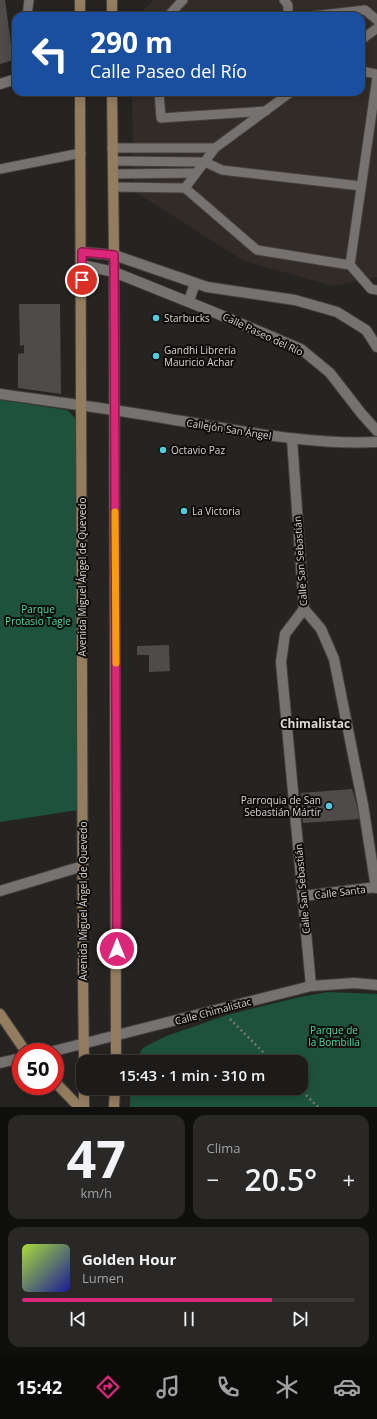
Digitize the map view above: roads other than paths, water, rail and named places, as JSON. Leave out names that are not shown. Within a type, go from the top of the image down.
[{"type":"main road","points":[[80,0],[80,12]]},
{"type":"main road","points":[[112,0],[112,12]]},
{"type":"main road","name":"Avenida Miguel Ángel de Quevedo","points":[[80,96],[82,252],[84,1055]]},
{"type":"main road","points":[[112,96],[114,187],[116,1055]]},
{"type":"main road","points":[[1,1017],[20,1043]]},
{"type":"main road","points":[[64,1091],[79,1107]]},
{"type":"main road","points":[[84,1095],[84,1107]]},
{"type":"main road","points":[[114,1107],[115,1095]]},
{"type":"street","points":[[0,84],[12,80]]},
{"type":"street","points":[[82,252],[114,255],[196,284],[295,300],[337,312],[366,330],[377,347]]},
{"type":"street","name":"Calle Paseo del Río","points":[[82,264],[114,272],[301,349],[330,373],[377,431]]},
{"type":"street","points":[[189,302],[196,284]]},
{"type":"street","name":"Callejón San Ángel","points":[[0,394],[114,410],[292,439],[342,443],[377,442]]},
{"type":"street","name":"Calle San Sebastián","points":[[292,439],[304,609],[285,634],[281,662],[311,986]]},
{"type":"street","points":[[304,609],[321,629],[334,659],[363,806],[376,887]]},
{"type":"street","points":[[0,891],[83,866]]},
{"type":"street","name":"Calle Santa","points":[[303,896],[376,887]]},
{"type":"street","name":"Calle Chimalistac","points":[[64,1049],[311,986],[354,983],[377,985]]},
{"type":"street","points":[[0,1063],[12,1060]]},
{"type":"lane","points":[[28,12],[29,0]]},
{"type":"lane","points":[[172,12],[183,0]]},
{"type":"lane","points":[[284,0],[288,5],[288,12]]},
{"type":"lane","points":[[348,12],[365,10],[377,20]]},
{"type":"lane","points":[[365,37],[377,28]]},
{"type":"lane","points":[[365,72],[377,74]]},
{"type":"lane","points":[[350,265],[377,77]]},
{"type":"lane","points":[[159,96],[161,118],[266,111]]},
{"type":"lane","points":[[185,188],[215,148],[286,96]]},
{"type":"lane","points":[[112,148],[215,148]]},
{"type":"lane","points":[[0,169],[81,153]]},
{"type":"lane","points":[[113,161],[205,162],[222,170],[361,186]]},
{"type":"lane","points":[[113,174],[196,173]]},
{"type":"lane","points":[[114,187],[185,188],[257,250],[350,265],[371,289],[377,290]]},
{"type":"place","name":"Starbucks","points":[[156,318]]},
{"type":"place","name":"Gandhi Librería Mauricio Achar","points":[[156,356]]},
{"type":"place","name":"Octavio Paz","points":[[163,450]]},
{"type":"place","name":"La Victoria","points":[[184,511]]},
{"type":"place","name":"Parroquia de San Sebastián Mártir","points":[[329,806]]},
{"type":"district","name":"Chimalistac","points":[[315,724]]},
{"type":"park label","name":"Parque Protasio Tagle","points":[[38,614]]},
{"type":"park label","name":"Parque de la Bombilla","points":[[334,1036]]}]
